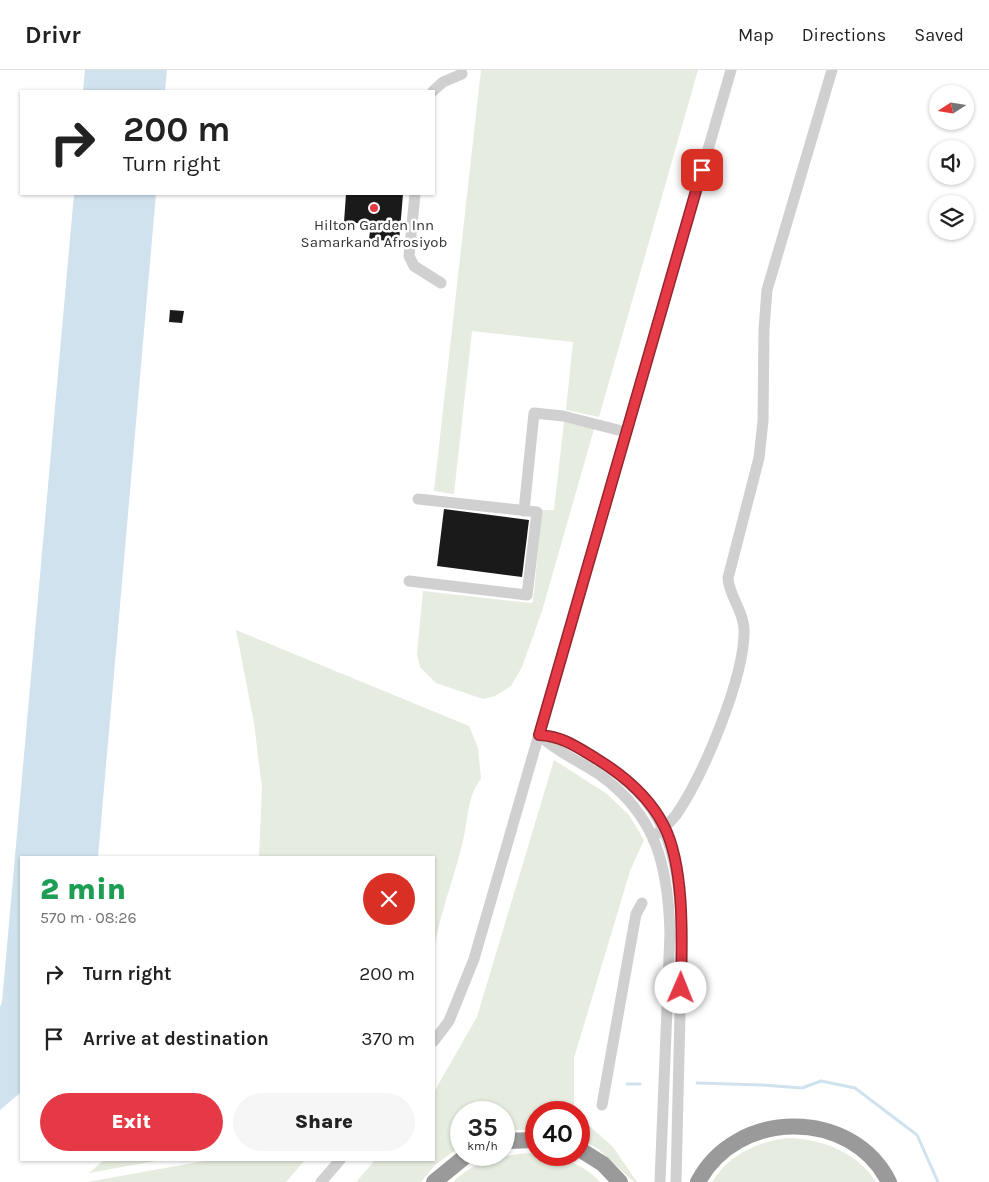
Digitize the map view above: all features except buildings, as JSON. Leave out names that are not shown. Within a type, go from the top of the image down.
[{"type":"highway","points":[[698,1182],[711,1161],[736,1140],[763,1129],[794,1126],[823,1130],[854,1144],[877,1165],[889,1182]]},
{"type":"highway","points":[[590,1156],[602,1164],[620,1182]]},
{"type":"highway","points":[[434,1182],[453,1166]]},
{"type":"street","points":[[435,1040],[448,1021],[474,959],[731,70]]},
{"type":"street","points":[[654,836],[675,818],[685,801],[724,718],[742,655],[744,624],[730,591],[728,578],[760,458],[767,290],[832,70]]},
{"type":"street","points":[[435,90],[443,82],[462,74]]},
{"type":"street","points":[[415,195],[409,256],[414,266],[441,283]]},
{"type":"street","points":[[524,511],[534,413],[563,416],[626,432]]},
{"type":"street","points":[[409,581],[527,595],[537,512],[418,499]]},
{"type":"street","points":[[539,735],[556,736],[610,768],[644,798],[664,827],[674,864],[682,929],[676,1182]]},
{"type":"street","points":[[539,735],[553,748],[611,783],[635,808],[654,836],[667,896],[670,934],[660,1182]]},
{"type":"street","points":[[602,1105],[636,914],[642,903]]},
{"type":"street","points":[[321,1182],[339,1161]]},
{"type":"shaded area","points":[[481,70],[698,70],[599,417],[566,410],[573,342],[472,331],[454,494],[434,491]]},
{"type":"shaded area","points":[[564,422],[594,429],[542,611],[522,667],[511,686],[495,696],[483,699],[436,683],[420,667],[417,654],[423,591],[533,602],[542,510],[554,510]]},
{"type":"shaded area","points":[[236,630],[469,726],[478,748],[481,779],[470,801],[463,841],[435,946],[435,856],[259,856],[262,788],[254,723]]},
{"type":"shaded area","points":[[554,760],[607,794],[629,815],[644,840],[630,871],[574,1058],[574,1101],[525,1101],[525,1130],[515,1130],[515,1101],[450,1101],[450,1154],[435,1165],[421,1182],[356,1182],[374,1161],[435,1161],[435,1090],[477,1017]]},
{"type":"shaded area","points":[[590,1127],[613,1147],[637,1182],[634,1182],[597,1148],[590,1144]]},
{"type":"shaded area","points":[[788,1138],[813,1141],[838,1149],[859,1163],[876,1182],[712,1182],[727,1164],[745,1151],[755,1146]]},
{"type":"shaded area","points":[[525,1154],[525,1166],[579,1166],[600,1182],[453,1182],[476,1166],[515,1166],[515,1155]]},
{"type":"shaded area","points":[[103,1161],[155,1161],[89,1173]]},
{"type":"shaded area","points":[[204,1161],[304,1161],[286,1182],[87,1182]]},
{"type":"water","points":[[85,70],[167,70],[165,90],[83,90]]},
{"type":"water","points":[[74,195],[156,195],[98,856],[20,856],[20,1093],[0,1110],[0,1007],[2,1002]]},
{"type":"waterway","points":[[697,1083],[802,1088],[821,1081],[855,1088],[917,1135],[938,1182]]},
{"type":"waterway","points":[[627,1084],[640,1084]]},
{"type":"place","name":"Hilton Garden Inn Samarkand Afrosiyob","points":[[374,208]]},
{"type":"route","points":[[681,988],[682,929],[680,903],[674,864],[664,827],[644,798],[602,762],[556,736],[539,735],[702,170]]}]
